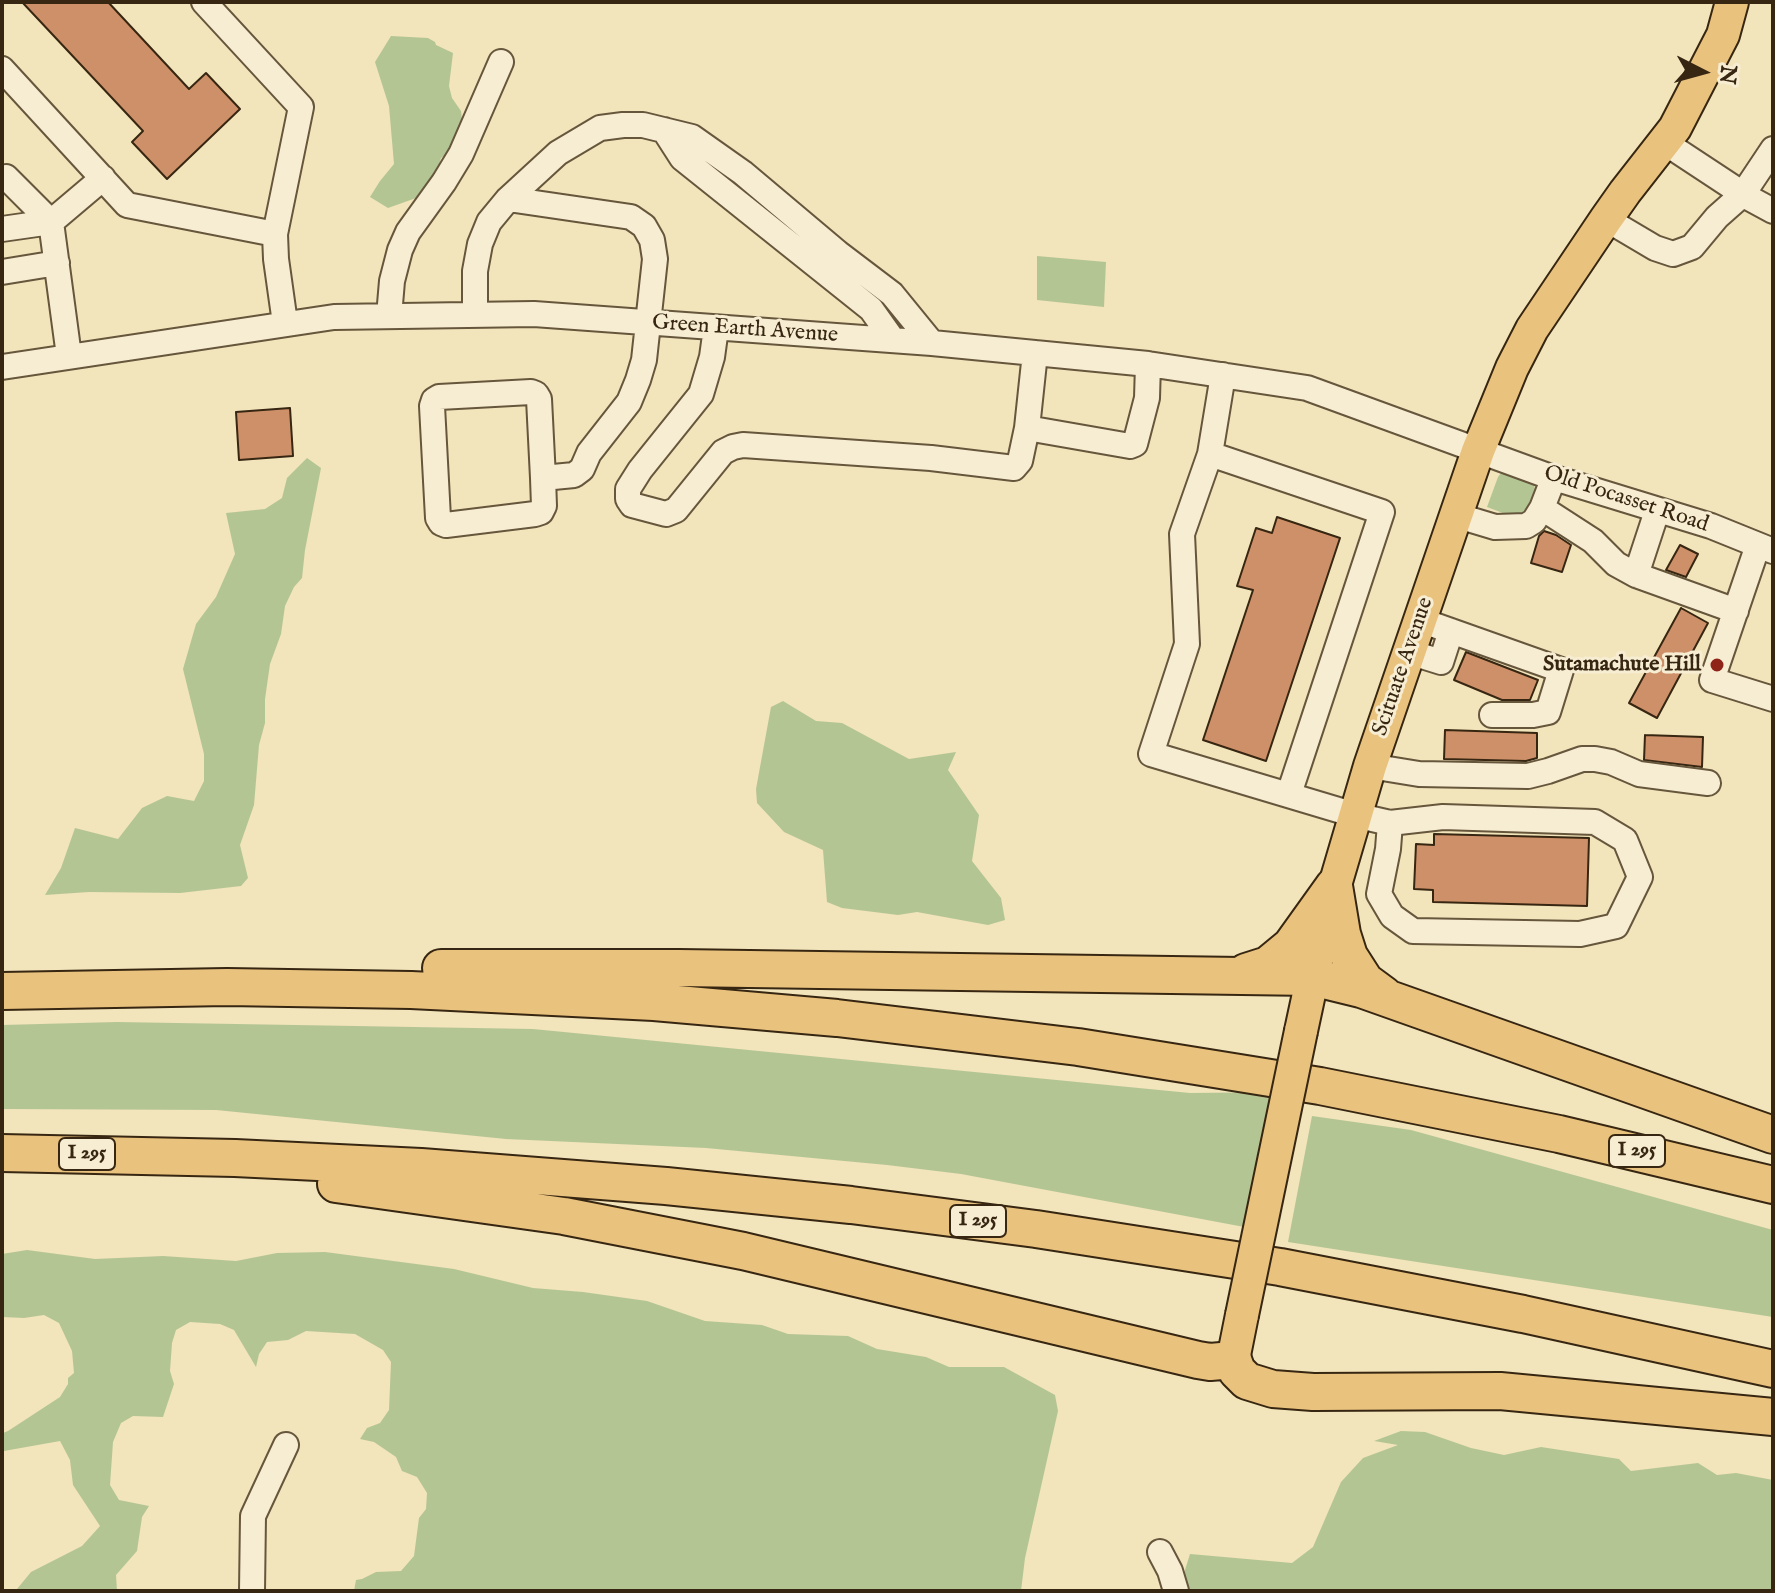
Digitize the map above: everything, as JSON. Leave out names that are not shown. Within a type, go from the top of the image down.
[{"type":"highway","points":[[1227,974],[1258,969],[1284,954],[1334,886]]},
{"type":"highway","points":[[1334,886],[1345,945],[1354,966],[1372,987],[1403,1004]]},
{"type":"highway","points":[[105,989],[208,974],[378,968],[679,968],[1312,977],[1350,985],[1773,1135]]},
{"type":"highway","name":"I 295","points":[[2,991],[287,988],[472,992],[837,1018],[1155,1058],[1380,1097],[1559,1134],[1773,1185]]},
{"type":"highway","name":"I 295","points":[[2,1153],[359,1163],[758,1195],[974,1221],[1356,1281],[1773,1369]]},
{"type":"highway","points":[[173,1156],[270,1175],[625,1227],[770,1258],[1198,1360],[1233,1360],[1241,1377],[1273,1389],[1313,1392],[1500,1391],[1773,1417]]},
{"type":"main road","name":"Scituate Avenue","points":[[1233,1360],[1312,977],[1334,886],[1370,766],[1478,451],[1512,368],[1532,329],[1606,219],[1675,128],[1723,35],[1732,2]]},
{"type":"street","points":[[204,2],[301,107],[275,234],[285,323]]},
{"type":"street","points":[[389,316],[392,281],[400,250],[408,232],[461,154],[501,62]]},
{"type":"street","points":[[2,69],[127,205],[275,234]]},
{"type":"street","points":[[475,315],[475,271],[480,244],[489,222],[508,199],[558,153],[600,128],[643,125],[692,137],[743,173],[892,294],[932,343]]},
{"type":"street","points":[[664,130],[682,158],[871,309],[893,340]]},
{"type":"street","points":[[1664,142],[1773,211]]},
{"type":"street","points":[[1606,219],[1655,248],[1673,254],[1692,247],[1717,217],[1743,194],[1773,149]]},
{"type":"street","points":[[2,178],[6,177],[51,222],[69,356]]},
{"type":"street","points":[[2,229],[51,222],[103,178]]},
{"type":"street","points":[[508,199],[631,217],[644,226],[652,240],[655,259],[644,360],[629,402],[589,453],[582,469],[574,475],[543,478]]},
{"type":"street","points":[[2,272],[57,263]]},
{"type":"street","name":"Green Earth Avenue","points":[[2,367],[334,317],[534,314],[932,343],[1148,364],[1307,388],[1478,451]]},
{"type":"street","points":[[716,328],[712,357],[701,394],[628,489],[628,499],[632,505],[666,514],[676,510],[723,452],[743,445],[931,458],[1014,468],[1020,461],[1027,428],[1035,353]]},
{"type":"street","points":[[1027,428],[1130,446],[1135,444],[1147,398],[1148,364]]},
{"type":"street","points":[[1223,375],[1210,454],[1182,534],[1187,644],[1151,754],[1390,823],[1443,817],[1595,822],[1625,840],[1640,877],[1616,926],[1580,934],[1413,931],[1392,916],[1379,894],[1390,823]]},
{"type":"street","points":[[536,394],[539,399],[543,478],[544,506],[541,512],[446,525],[441,523],[438,518],[434,400],[439,397],[536,394]]},
{"type":"street","name":"Old Pocasset Road","points":[[1478,451],[1711,526],[1766,548]]},
{"type":"street","points":[[1210,454],[1382,512],[1289,794]]},
{"type":"street","points":[[1455,515],[1495,527],[1526,526],[1534,521],[1542,508],[1554,477]]},
{"type":"street","points":[[1542,508],[1593,541],[1616,564],[1636,575],[1736,611]]},
{"type":"street","points":[[1636,575],[1657,511]]},
{"type":"street","points":[[1766,548],[1736,611],[1712,680],[1773,699]]},
{"type":"street","points":[[1420,620],[1561,670],[1548,712],[1492,715]]},
{"type":"street","points":[[1409,652],[1441,662],[1451,631]]},
{"type":"street","points":[[1370,766],[1419,774],[1528,776],[1582,759],[1595,759],[1639,774],[1708,783]]},
{"type":"street","points":[[252,1591],[253,1516],[286,1445]]},
{"type":"street","points":[[1160,1552],[1176,1591]]},
{"type":"green space","points":[[391,36],[428,38],[453,53],[449,86],[452,98],[461,111],[463,128],[452,151],[441,158],[435,180],[423,193],[388,208],[370,197],[394,164],[389,106],[375,62]]},
{"type":"green space","points":[[1037,256],[1106,262],[1104,307],[1037,300]]},
{"type":"green space","points":[[307,458],[321,468],[302,578],[285,606],[281,634],[270,664],[254,805],[240,845],[248,878],[241,886],[180,893],[45,895],[61,868],[75,828],[118,839],[142,808],[167,796],[194,801],[204,781],[204,754],[183,669],[196,624],[216,597],[235,554],[226,513],[265,509],[282,498],[287,478]]},
{"type":"green space","points":[[1510,470],[1533,481],[1535,489],[1527,508],[1519,515],[1508,515],[1487,507],[1498,477]]},
{"type":"green space","points":[[783,701],[816,721],[842,723],[909,759],[956,752],[948,770],[979,815],[972,861],[1001,898],[1005,920],[988,925],[917,912],[898,915],[842,908],[827,902],[823,850],[784,832],[757,803],[756,789],[771,707]]},
{"type":"green space","points":[[117,1022],[533,1029],[1190,1093],[1286,1092],[1255,1229],[961,1174],[887,1165],[706,1148],[506,1139],[216,1110],[2,1109],[2,1025]]},
{"type":"green space","points":[[1312,1116],[1411,1130],[1773,1230],[1773,1317],[1288,1242]]},
{"type":"green space","points":[[27,1250],[95,1259],[163,1256],[236,1261],[277,1253],[325,1252],[454,1269],[533,1288],[647,1301],[705,1321],[762,1325],[788,1334],[848,1336],[877,1349],[926,1357],[949,1367],[1004,1367],[1055,1395],[1058,1411],[1025,1558],[1021,1591],[354,1591],[356,1580],[376,1572],[401,1571],[414,1556],[419,1518],[426,1509],[427,1493],[417,1477],[402,1471],[396,1457],[374,1442],[360,1439],[367,1428],[380,1423],[389,1410],[391,1362],[383,1350],[355,1334],[306,1331],[288,1340],[267,1342],[259,1354],[256,1367],[234,1330],[220,1324],[190,1322],[176,1330],[172,1343],[170,1371],[174,1384],[163,1417],[133,1416],[121,1423],[113,1442],[110,1485],[119,1500],[149,1506],[142,1517],[137,1551],[116,1575],[117,1591],[19,1591],[17,1589],[31,1572],[82,1546],[100,1526],[73,1485],[70,1460],[60,1441],[4,1451],[3,1433],[60,1397],[68,1378],[74,1373],[72,1351],[59,1323],[44,1315],[2,1317],[2,1254]]},
{"type":"green space","points":[[1401,1431],[1425,1432],[1471,1448],[1504,1455],[1541,1447],[1619,1459],[1631,1471],[1698,1463],[1717,1475],[1736,1473],[1773,1480],[1773,1591],[1183,1591],[1190,1554],[1292,1563],[1313,1547],[1341,1482],[1363,1458],[1398,1445],[1374,1441]]},
{"type":"building","points":[[22,2],[108,2],[189,89],[206,73],[240,109],[167,179],[132,142],[143,131]]},
{"type":"building","points":[[290,408],[293,456],[239,460],[236,412]]},
{"type":"building","points":[[1277,517],[1340,538],[1266,761],[1203,740],[1253,590],[1237,586],[1256,528],[1272,533]]},
{"type":"building","points":[[1544,531],[1571,545],[1562,572],[1531,563],[1539,536]]},
{"type":"building","points":[[1680,545],[1698,554],[1686,577],[1666,570]]},
{"type":"building","points":[[1681,608],[1708,623],[1657,718],[1629,703]]},
{"type":"building","points":[[1466,652],[1538,680],[1530,700],[1502,700],[1454,680]]},
{"type":"building","points":[[1445,730],[1537,733],[1537,758],[1526,761],[1444,759]]},
{"type":"building","points":[[1645,735],[1703,737],[1702,767],[1644,760]]},
{"type":"building","points":[[1434,834],[1589,838],[1587,906],[1433,902],[1433,890],[1414,889],[1416,844],[1434,845]]},
{"type":"place","name":"Sutamachute Hill","points":[[1717,665]]}]
